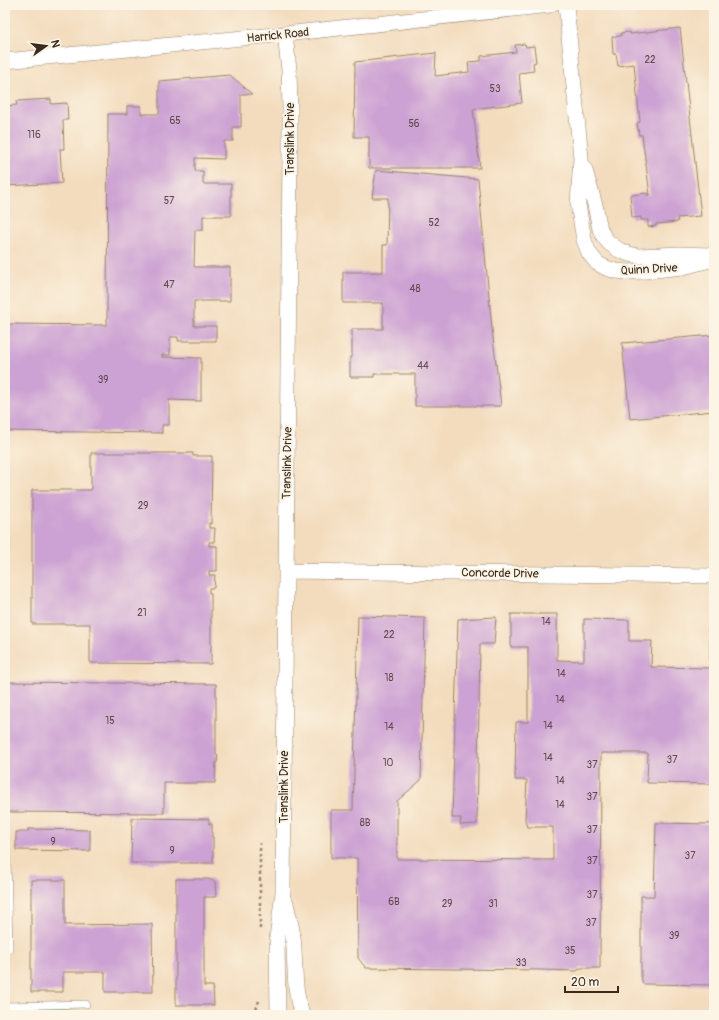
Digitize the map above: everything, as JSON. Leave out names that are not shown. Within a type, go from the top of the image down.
[{"type":"street","name":"Harrick Road","points":[[5,61],[285,34],[550,5]]},
{"type":"street","name":"Quinn Drive","points":[[566,5],[581,158],[578,204],[584,240],[589,253],[597,263],[616,271],[640,271],[683,267],[714,259]]},
{"type":"street","name":"Translink Drive","points":[[278,1015],[277,938],[283,893],[290,109],[289,70],[285,34]]},
{"type":"street","name":"Quinn Drive","points":[[581,158],[595,205],[600,229],[609,243],[618,250],[639,256],[679,254],[714,255]]},
{"type":"street","name":"Concorde Drive","points":[[286,571],[714,576]]},
{"type":"street","name":"Translink Drive","points":[[283,893],[293,936],[294,981],[302,1015]]},
{"type":"lane","points":[[5,838],[9,948]]},
{"type":"lane","points":[[5,1006],[86,1004]]},
{"type":"path","points":[[260,843],[260,930]]},
{"type":"path","points":[[254,1015],[260,1001],[260,993]]},
{"type":"green space","points":[[26,1012],[81,1012],[86,1015],[20,1015]]},
{"type":"building","points":[[680,28],[701,216],[677,218],[678,222],[656,224],[656,226],[648,227],[648,220],[641,220],[641,217],[632,218],[630,195],[647,193],[647,195],[650,195],[642,135],[639,135],[637,123],[640,122],[634,64],[618,66],[616,54],[613,54],[612,37],[621,36],[621,33],[630,32],[630,34]]},
{"type":"building","points":[[525,44],[526,47],[534,46],[536,62],[533,63],[534,71],[519,73],[522,103],[473,109],[480,168],[369,168],[369,137],[354,137],[355,62],[436,53],[435,76],[469,72],[468,62],[481,61],[481,56],[516,52],[515,45]]},
{"type":"building","points":[[230,75],[252,94],[241,94],[241,127],[233,127],[233,141],[224,141],[224,159],[195,158],[195,171],[203,171],[203,184],[231,184],[231,216],[203,216],[203,230],[195,230],[194,267],[230,267],[230,301],[194,301],[194,326],[216,326],[216,341],[178,341],[178,337],[170,337],[170,355],[162,355],[162,357],[201,358],[201,401],[169,400],[169,425],[162,425],[162,433],[5,431],[5,324],[107,325],[108,114],[127,114],[127,106],[141,106],[141,114],[159,114],[159,81]]},
{"type":"building","points":[[51,99],[51,104],[67,103],[68,120],[63,120],[64,149],[60,149],[62,183],[5,186],[5,106],[17,105],[16,101]]},
{"type":"building","points":[[376,170],[478,179],[501,406],[415,406],[415,374],[374,374],[374,377],[350,377],[352,329],[383,329],[383,303],[343,303],[343,272],[383,272],[383,245],[387,245],[388,198],[372,198]]},
{"type":"building","points":[[714,335],[714,411],[630,419],[622,343]]},
{"type":"building","points":[[91,453],[193,453],[193,456],[212,456],[211,524],[209,523],[209,528],[215,528],[214,542],[209,542],[209,546],[217,546],[217,571],[209,571],[209,575],[215,575],[214,588],[209,588],[209,593],[211,593],[211,664],[90,663],[90,624],[32,624],[32,490],[91,490]]},
{"type":"building","points":[[511,614],[557,614],[557,660],[584,661],[584,619],[629,620],[629,641],[652,641],[651,667],[710,668],[710,630],[714,630],[714,784],[647,783],[648,753],[601,753],[600,968],[580,968],[577,971],[366,968],[358,958],[357,858],[331,858],[331,810],[353,810],[358,616],[425,618],[421,780],[397,801],[397,859],[553,860],[553,827],[527,827],[525,820],[527,780],[515,780],[516,722],[528,722],[528,647],[511,647]]},
{"type":"building","points":[[496,617],[494,644],[480,644],[477,824],[460,825],[461,818],[452,818],[458,619]]},
{"type":"building","points":[[5,682],[216,684],[216,755],[218,755],[216,762],[215,783],[164,783],[164,813],[5,812]]},
{"type":"building","points":[[132,818],[209,819],[209,824],[212,824],[213,863],[131,863]]},
{"type":"building","points":[[656,823],[714,824],[714,985],[643,984],[641,976],[641,896],[654,896]]},
{"type":"building","points":[[28,829],[90,830],[90,851],[16,850],[16,832],[28,832]]},
{"type":"building","points":[[176,879],[209,879],[215,882],[216,897],[204,897],[204,986],[213,986],[214,1005],[176,1005]]},
{"type":"building","points":[[31,880],[65,880],[65,925],[152,924],[153,992],[105,992],[105,972],[63,972],[63,992],[31,992]]}]
